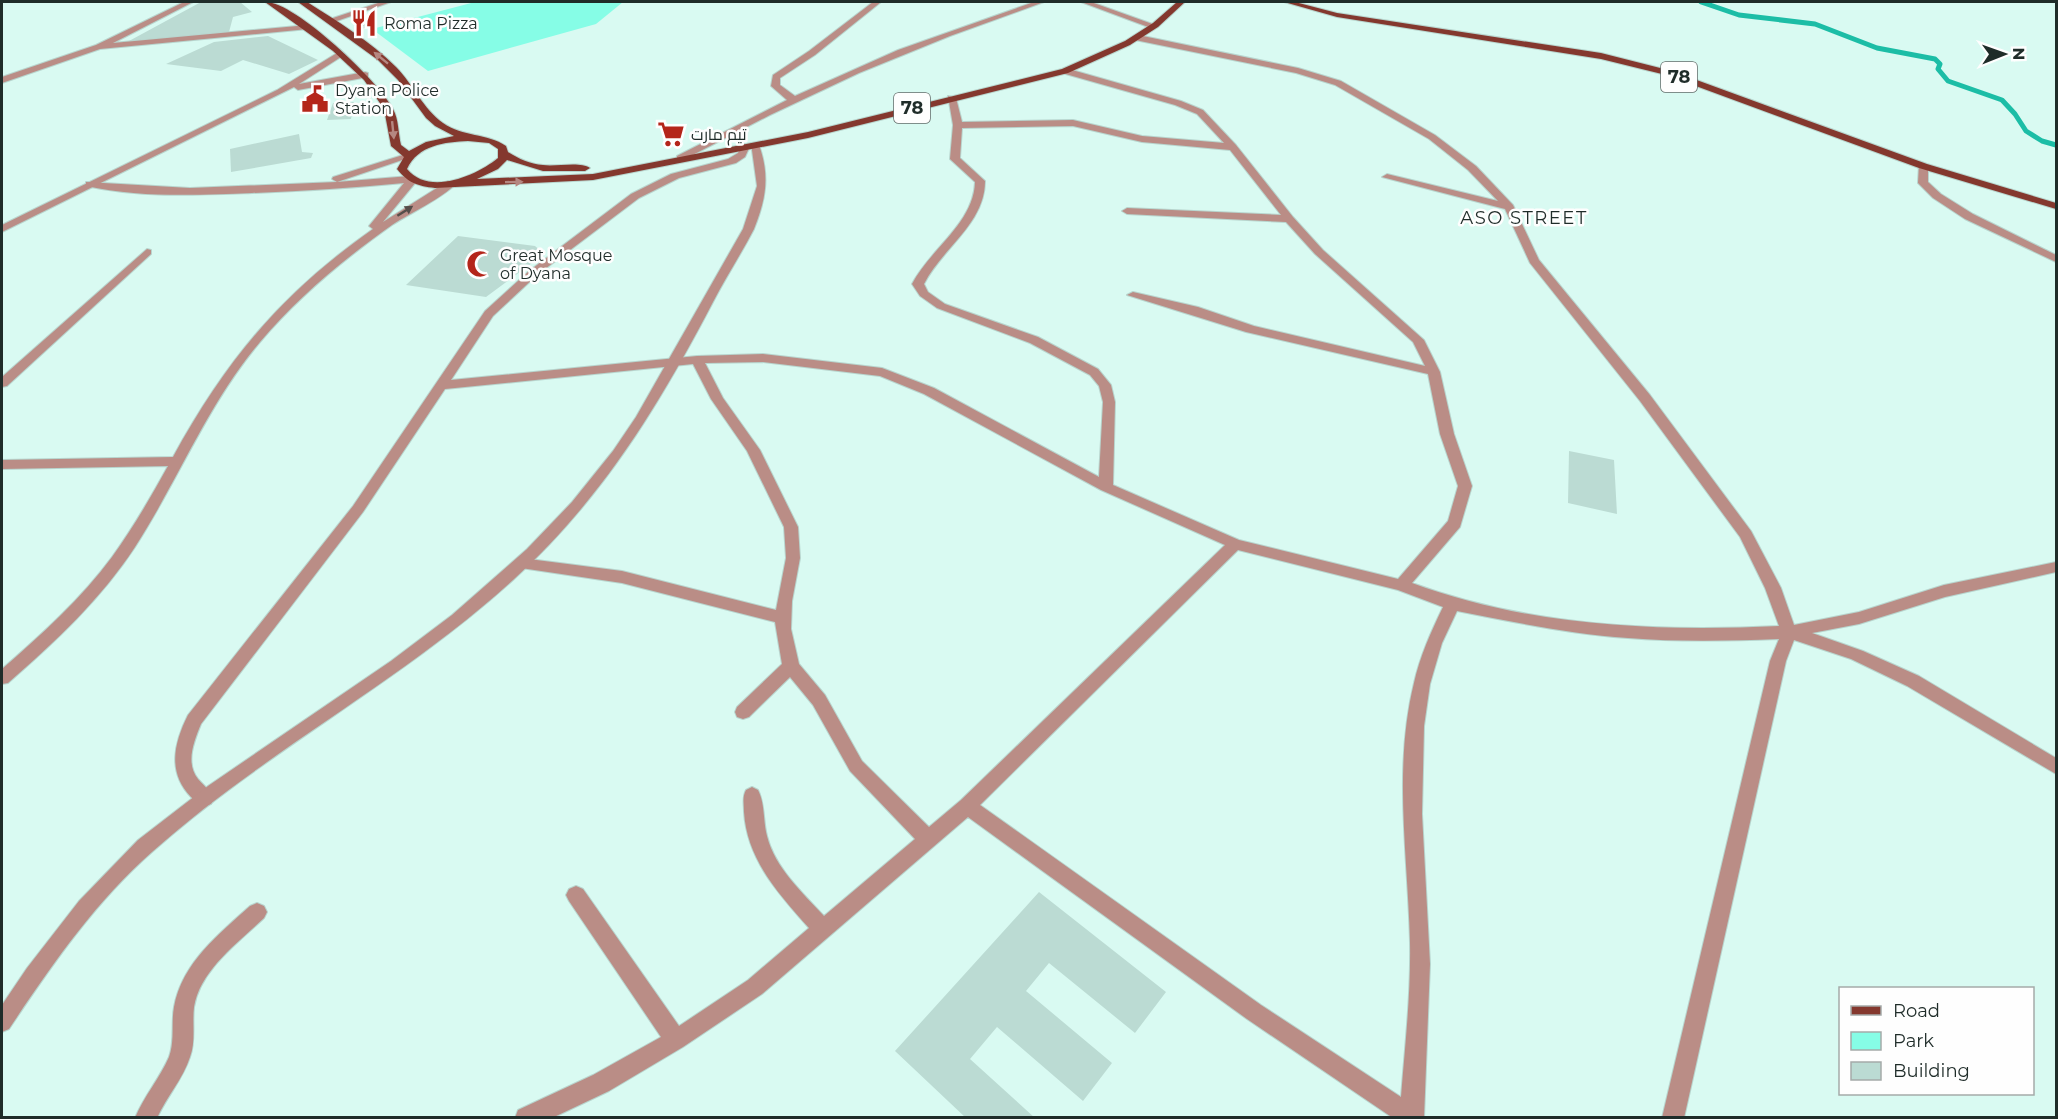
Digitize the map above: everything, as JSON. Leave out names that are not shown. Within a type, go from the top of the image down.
[{"type":"main road","points":[[269,2],[308,27],[365,75],[391,112],[396,146],[409,156]]},
{"type":"main road","points":[[302,2],[331,20],[399,75],[430,119],[450,131],[468,138],[498,144],[504,154],[519,163],[542,168],[624,169]]},
{"type":"main road","name":"78","points":[[624,169],[838,128],[1065,71],[1093,61],[1138,39],[1181,2]]},
{"type":"main road","name":"78","points":[[1288,2],[1337,15],[1524,42],[1601,56],[1658,70],[1923,166],[2056,206]]},
{"type":"main road","points":[[468,138],[435,143],[409,156],[402,169],[411,179],[434,184],[580,178],[624,169]]},
{"type":"main road","points":[[454,182],[490,170],[504,154]]},
{"type":"street","points":[[2,80],[99,47],[189,2]]},
{"type":"street","points":[[331,20],[387,2]]},
{"type":"street","points":[[794,100],[775,86],[776,77],[812,53],[877,2]]},
{"type":"street","points":[[680,158],[794,100],[946,35],[1034,2]]},
{"type":"street","points":[[1085,2],[1154,26]]},
{"type":"street","points":[[99,47],[308,27]]},
{"type":"street","points":[[1138,39],[1287,69],[1338,83],[1432,138],[1472,168],[1509,207],[1534,261],[1645,398],[1746,535],[1773,588],[1789,632],[1778,661],[1673,1118]]},
{"type":"street","points":[[2,229],[280,92],[340,55]]},
{"type":"street","points":[[1065,71],[1156,96],[1200,112],[1233,147],[1289,219],[1351,283],[1418,340],[1434,372],[1447,434],[1465,486],[1455,523],[1401,585]]},
{"type":"street","points":[[280,92],[365,75]]},
{"type":"street","points":[[951,98],[958,125],[955,159],[980,181],[981,199],[953,238],[923,272],[918,284],[924,294],[941,306],[1034,340],[1094,372],[1105,385],[1109,402],[1106,487]]},
{"type":"street","points":[[958,125],[1073,123],[1142,139],[1233,147]]},
{"type":"street","points":[[2,1022],[60,938],[87,905],[144,848],[205,798],[433,638],[521,563],[560,525],[618,454],[675,364],[754,214],[762,185],[750,145]]},
{"type":"street","points":[[205,798],[189,784],[182,765],[183,743],[194,720],[358,509],[489,314],[533,273],[647,188],[675,176],[732,161],[742,155],[750,145]]},
{"type":"street","points":[[290,188],[351,176],[409,156]]},
{"type":"street","points":[[1923,166],[1923,183],[1934,195],[1983,224],[2055,260]]},
{"type":"street","points":[[1387,177],[1509,207]]},
{"type":"street","points":[[90,184],[137,190],[193,193],[370,184],[411,179]]},
{"type":"street","points":[[360,242],[411,179]]},
{"type":"street","points":[[2,678],[56,630],[109,571],[130,543],[218,391],[247,349],[282,310],[360,242],[396,216],[454,182]]},
{"type":"street","points":[[1127,211],[1289,219]]},
{"type":"street","points":[[2,384],[147,252]]},
{"type":"street","points":[[1133,295],[1194,310],[1250,329],[1434,372]]},
{"type":"street","points":[[442,385],[675,364],[697,360],[763,358],[882,372],[929,391],[1106,487],[1235,544],[1401,585],[1452,604],[1530,620],[1627,632],[1719,635],[1789,632],[1859,618],[1944,591],[2056,567]]},
{"type":"street","points":[[697,360],[717,399],[753,450],[790,527],[793,558],[783,629],[791,666],[819,700],[856,766],[928,839]]},
{"type":"street","points":[[2,464],[179,461]]},
{"type":"street","points":[[526,1118],[601,1083],[676,1040],[755,987],[967,806],[1235,544]]},
{"type":"street","points":[[521,563],[622,577],[784,618]]},
{"type":"street","points":[[1412,1117],[1420,946],[1413,806],[1415,719],[1436,632],[1452,604]]},
{"type":"street","points":[[1789,632],[1857,655],[1913,681],[2056,766]]},
{"type":"street","points":[[743,712],[791,666]]},
{"type":"street","points":[[752,795],[752,822],[759,848],[773,871],[824,930]]},
{"type":"street","points":[[967,806],[1254,1012],[1412,1117]]},
{"type":"street","points":[[576,895],[676,1040]]},
{"type":"street","points":[[146,1118],[157,1093],[179,1060],[183,1045],[184,1005],[189,990],[208,961],[257,912]]},
{"type":"green space","points":[[475,2],[623,2],[596,24],[428,71],[372,29]]},
{"type":"building","points":[[201,2],[240,2],[252,12],[233,17],[229,32],[129,41]]},
{"type":"building","name":"Roma Pizza","points":[[366,16],[376,25],[361,29],[351,20]]},
{"type":"building","points":[[268,36],[318,60],[289,74],[243,60],[221,71],[166,64],[214,42]]},
{"type":"building","points":[[354,102],[351,119],[327,120],[333,103]]},
{"type":"building","points":[[299,134],[302,152],[313,153],[311,158],[231,172],[230,149]]},
{"type":"building","points":[[458,236],[535,246],[544,254],[486,297],[406,285]]},
{"type":"building","points":[[1569,451],[1614,460],[1617,514],[1568,503]]},
{"type":"building","points":[[1039,892],[1166,992],[1135,1033],[1049,963],[1026,991],[1112,1063],[1083,1101],[997,1027],[970,1059],[1035,1118],[966,1118],[895,1051]]},
{"type":"waterway","points":[[1701,2],[1739,15],[1815,24],[1877,48],[1935,59],[1940,64],[1938,69],[1948,81],[2002,100],[2026,131],[2042,141],[2056,145]]},
{"type":"place","name":"Roma Pizza","points":[[364,23]]},
{"type":"place","name":"Dyana Police Station","points":[[315,99]]},
{"type":"place","name":"تیم مارت","points":[[671,134]]},
{"type":"place","name":"Great Mosque of Dyana","points":[[480,264]]},
{"type":"district","name":"ASO STREET","points":[[1524,218]]}]
